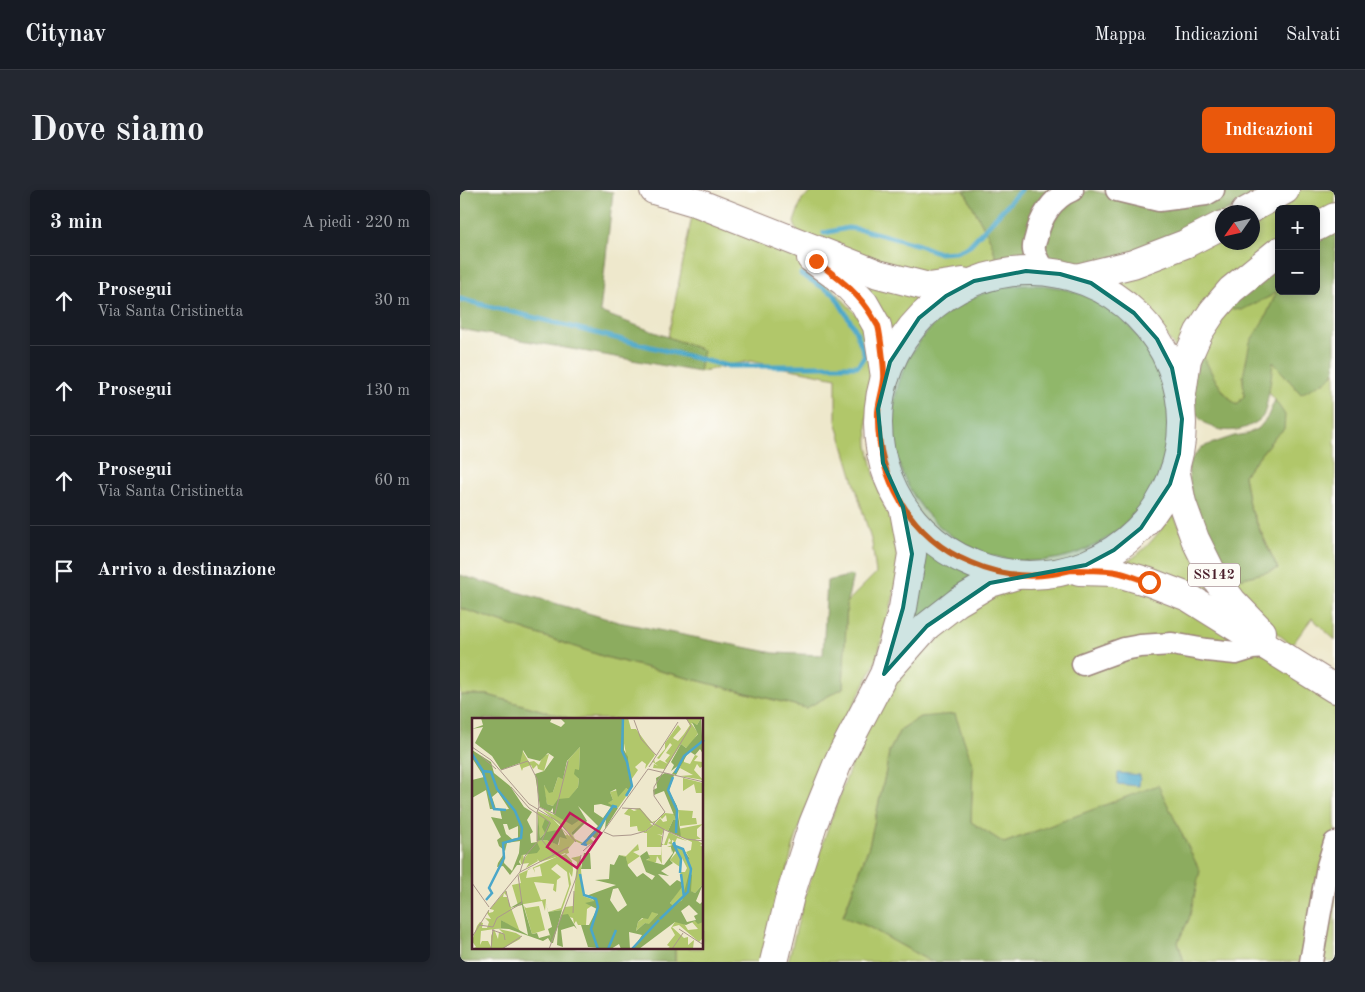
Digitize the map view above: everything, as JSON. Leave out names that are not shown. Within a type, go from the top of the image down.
[{"type":"main road","points":[[654,190],[698,203],[878,274],[929,287],[974,281],[1008,272],[1043,271],[1091,283],[1113,296],[1134,312],[1157,339],[1172,368],[1180,401],[1182,437],[1175,469],[1162,500],[1141,528],[1128,540],[1100,559],[1070,570],[1052,574],[1017,575],[984,568],[954,555],[925,534],[903,507],[888,479],[879,445],[878,409],[890,362],[898,347],[919,318],[946,296],[974,281]]},
{"type":"main road","points":[[1258,205],[1285,190]]},
{"type":"main road","points":[[1320,225],[1335,217]]},
{"type":"main road","points":[[754,224],[816,261],[844,282],[864,303],[878,326],[885,377]]},
{"type":"main road","points":[[1076,278],[1133,264],[1185,244],[1215,229]]},
{"type":"main road","points":[[1180,401],[1187,359],[1208,318],[1231,290],[1275,254]]},
{"type":"main road","name":"SS142","points":[[1175,469],[1182,503],[1194,539],[1212,573],[1232,601],[1278,653]]},
{"type":"main road","points":[[774,962],[790,896],[813,824],[839,760],[884,674],[903,608],[912,554],[903,507]]},
{"type":"main road","name":"SS142","points":[[1070,570],[1115,572],[1149,582],[1188,597],[1335,689]]},
{"type":"main road","points":[[884,674],[927,626],[958,602],[990,583],[1017,575]]},
{"type":"street","points":[[1043,271],[1034,250],[1038,229],[1045,213],[1054,202],[1066,192],[1072,190]]},
{"type":"street","points":[[1117,190],[1159,200],[1206,194],[1213,190]]},
{"type":"street","points":[[1083,664],[1124,649],[1172,644],[1236,653],[1252,648],[1278,653]]},
{"type":"street","points":[[1311,962],[1328,866],[1335,843]]},
{"type":"highlighted area","points":[[1026,271],[1060,274],[1091,283],[1134,313],[1157,339],[1172,368],[1182,419],[1179,454],[1170,484],[1141,528],[1114,550],[1086,565],[990,583],[927,626],[884,674],[903,608],[912,554],[903,507],[883,463],[878,409],[890,362],[919,318],[946,296],[974,281]]},
{"type":"green space","points":[[460,190],[599,190],[613,192],[600,312],[703,350],[699,372],[460,329]]},
{"type":"green space","points":[[815,190],[964,190],[990,239],[997,260],[949,276],[929,279],[797,232],[794,222],[802,199]]},
{"type":"green space","points":[[964,190],[1061,190],[1031,227],[1024,256],[1010,260],[997,260],[990,239]]},
{"type":"green space","points":[[1090,190],[1112,195],[1269,190],[1239,205],[1215,205],[1215,217],[1161,244],[1093,265],[1056,262],[1046,254],[1041,240],[1045,226],[1073,196]]},
{"type":"green space","points":[[1297,190],[1335,190],[1335,214],[1320,223],[1320,205],[1275,205],[1275,250],[1181,356],[1156,323],[1138,304],[1104,280],[1215,236],[1215,250],[1260,250],[1260,211]]},
{"type":"green space","points":[[693,211],[770,240],[810,264],[866,325],[874,377],[867,419],[868,446],[875,478],[900,539],[900,572],[876,662],[820,769],[794,844],[763,962],[675,962],[675,950],[704,950],[704,718],[568,718],[488,695],[460,695],[460,608],[605,657],[806,708],[843,688],[847,602],[876,573],[872,543],[836,421],[836,378],[750,361],[699,372],[702,350],[668,337]]},
{"type":"green space","points":[[1335,225],[1335,370],[1329,379],[1301,394],[1273,362],[1266,406],[1260,419],[1247,427],[1236,430],[1215,428],[1206,424],[1193,409],[1189,387],[1203,355],[1221,389],[1237,405],[1244,396],[1243,377],[1250,342],[1266,316],[1275,295],[1320,295],[1320,234]]},
{"type":"green space","points":[[1275,263],[1275,292],[1241,310],[1224,308]]},
{"type":"green space","points":[[849,275],[922,297],[913,304],[893,332],[885,317]]},
{"type":"green space","points":[[1031,285],[1058,288],[1084,295],[1108,308],[1129,325],[1146,346],[1159,370],[1166,396],[1169,423],[1166,450],[1159,476],[1146,500],[1129,521],[1108,538],[1084,551],[1058,558],[1031,561],[1004,558],[978,551],[954,538],[933,521],[916,500],[903,476],[896,450],[893,423],[896,396],[903,370],[916,346],[933,325],[954,308],[978,295],[1004,288]]},
{"type":"green space","points":[[1275,292],[1276,295],[1243,377],[1244,396],[1237,405],[1217,382],[1203,355],[1224,308],[1269,297]]},
{"type":"green space","points":[[1273,362],[1329,379],[1335,371],[1335,640],[1312,618],[1292,645],[1268,626],[1228,582],[1278,569],[1249,505],[1244,475],[1284,428],[1275,400],[1268,392]]},
{"type":"green space","points":[[1275,400],[1285,415],[1284,429],[1273,439],[1244,475],[1249,505],[1278,569],[1228,582],[1196,532],[1188,467],[1192,458],[1202,447],[1234,436],[1247,434],[1259,428],[1267,418]]},
{"type":"green space","points":[[1173,513],[1215,600],[1124,563],[1145,548]]},
{"type":"green space","points":[[920,541],[934,555],[950,565],[980,577],[911,631]]},
{"type":"green space","points":[[460,575],[618,622],[774,653],[823,655],[827,581],[853,575],[847,602],[843,688],[806,708],[605,657],[460,608]]},
{"type":"green space","points":[[1085,578],[1137,583],[1272,658],[1335,702],[1335,962],[1184,962],[1178,942],[1189,919],[1158,786],[1004,843],[971,822],[973,766],[920,717],[900,730],[889,752],[869,846],[843,916],[867,926],[931,962],[788,962],[804,899],[829,825],[853,760],[887,687],[962,606],[1022,586]]},
{"type":"green space","points":[[460,695],[488,695],[568,718],[472,718],[472,950],[675,950],[675,962],[460,962]]},
{"type":"green space","points":[[955,714],[973,766],[971,822],[1004,843],[1158,785],[1200,871],[1189,919],[1178,942],[1184,962],[931,962],[867,926],[843,917],[869,846],[889,752],[900,730],[920,717]]},
{"type":"water","points":[[1118,773],[1140,775],[1139,786],[1117,784]]},
{"type":"waterway","points":[[824,233],[848,228],[864,230],[919,245],[939,253],[956,252],[968,247],[1021,190]]},
{"type":"waterway","points":[[460,299],[727,366],[858,366],[865,355],[855,329],[834,294],[801,274]]},
{"type":"route","points":[[816,261],[844,282],[864,303],[878,326],[885,377],[878,409],[879,445],[888,479],[895,493],[913,521],[925,534],[954,555],[969,563],[1000,572],[1034,576],[1070,570],[1115,572],[1149,582]]}]
